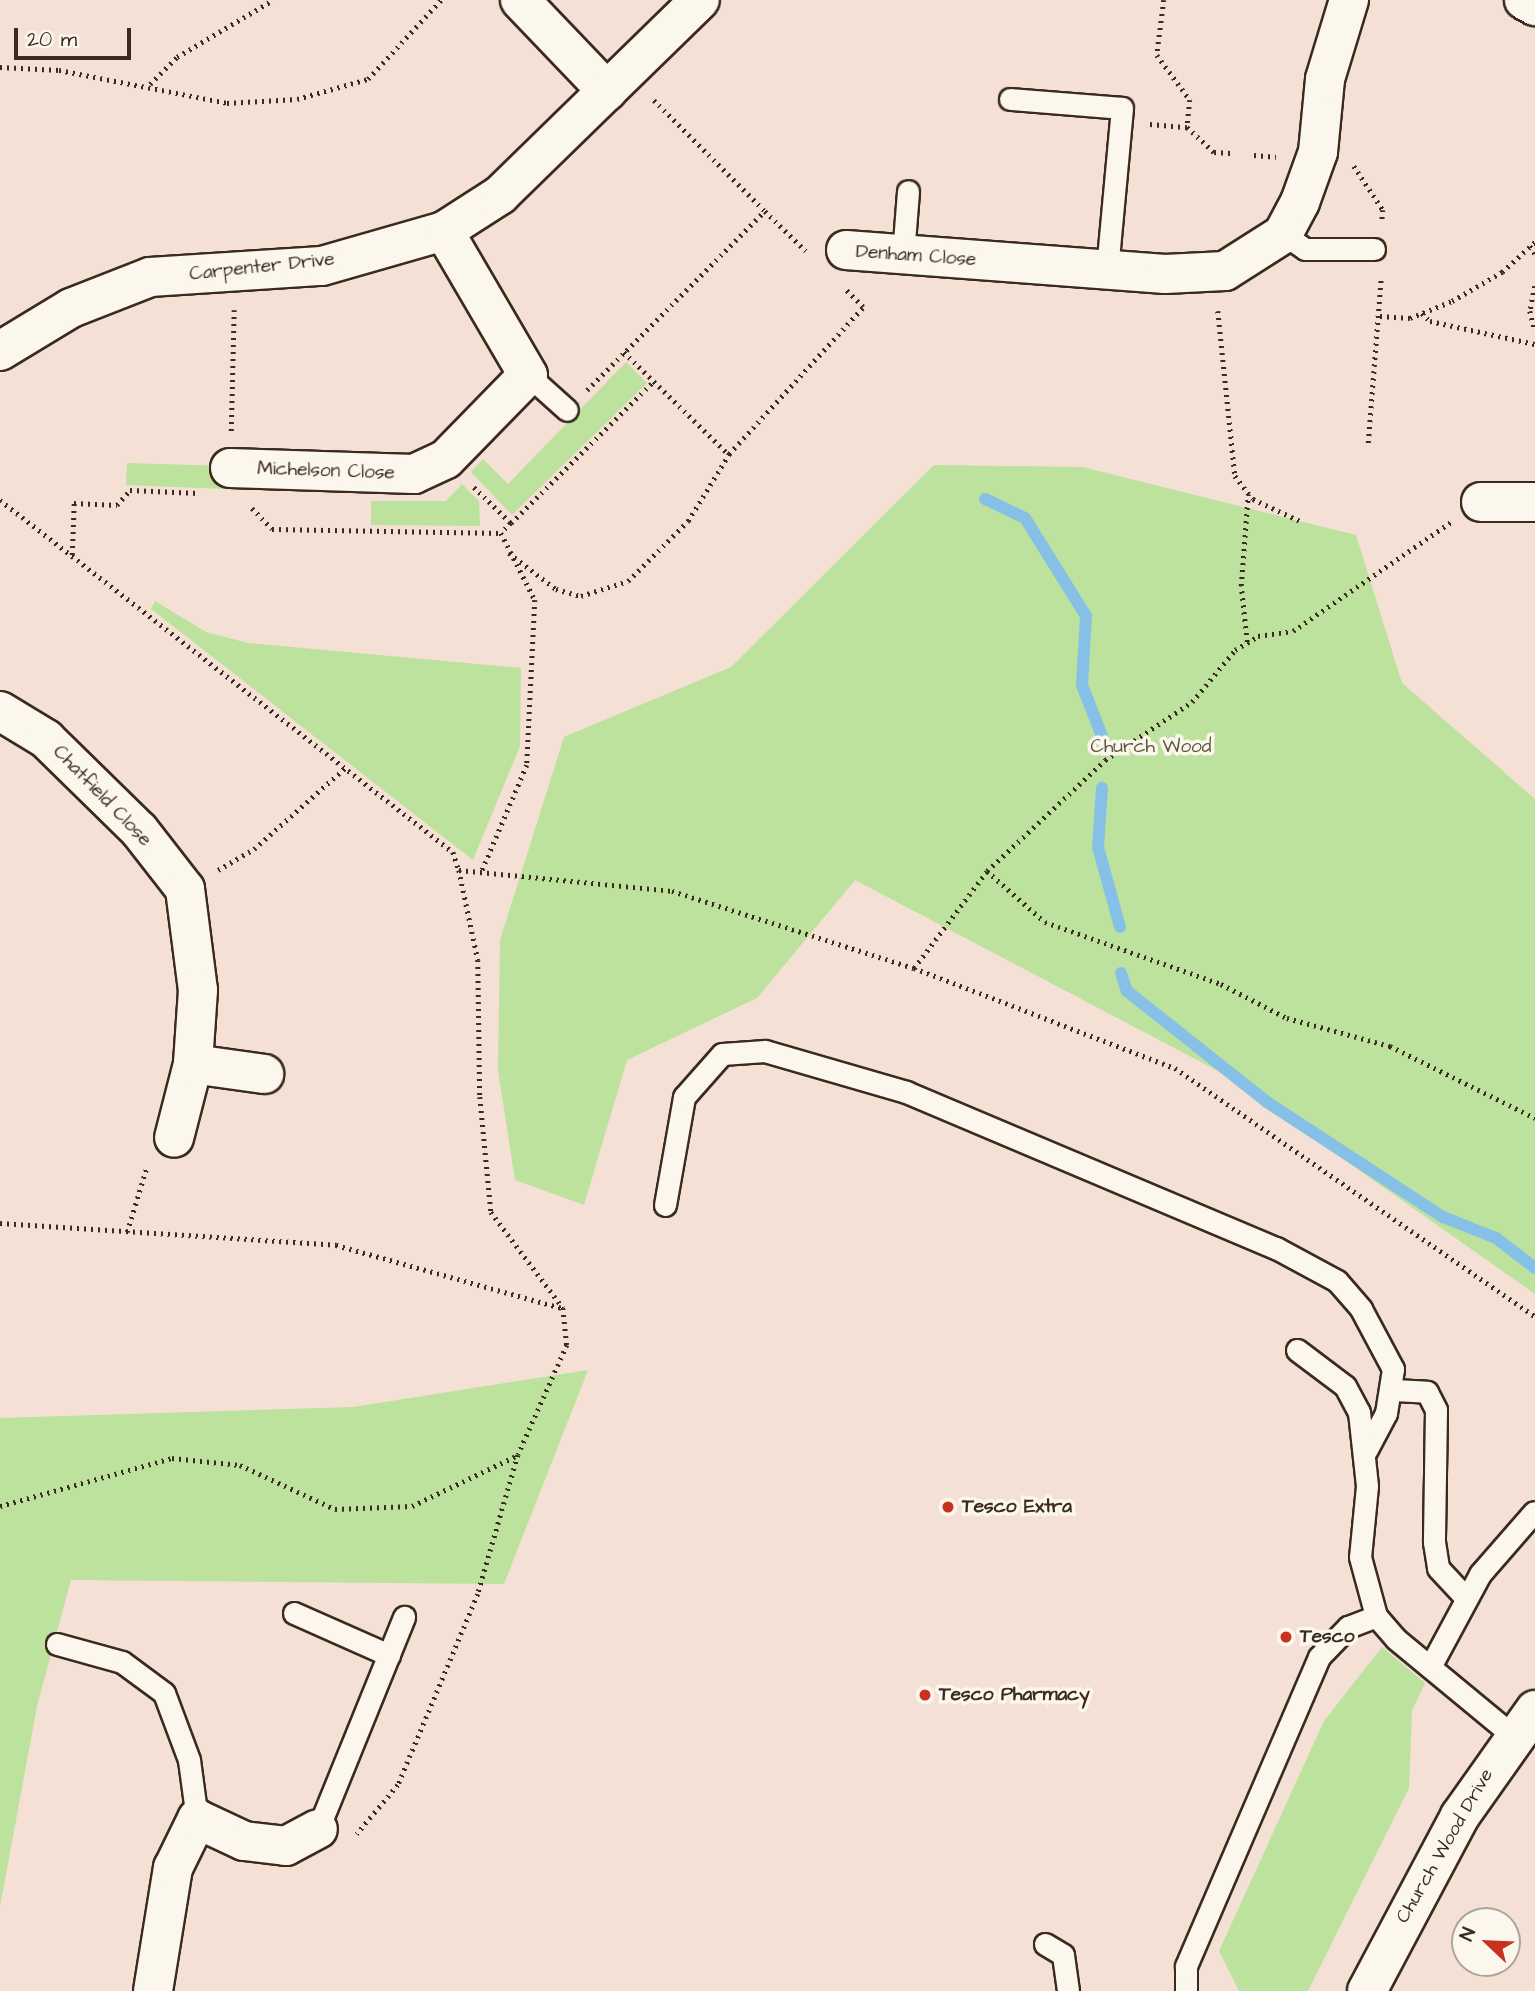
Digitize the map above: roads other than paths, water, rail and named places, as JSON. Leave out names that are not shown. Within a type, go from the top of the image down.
[{"type":"street","points":[[520,0],[617,82]]},
{"type":"street","name":"Carpenter Drive","points":[[0,351],[71,307],[150,277],[322,266],[443,231],[500,195],[700,0]]},
{"type":"street","points":[[1283,234],[1318,152],[1325,79],[1349,0]]},
{"type":"street","points":[[443,231],[528,375]]},
{"type":"street","name":"Denham Close","points":[[836,261],[903,255],[1107,270],[1215,271],[1259,253],[1283,234]]},
{"type":"street","name":"Michelson Close","points":[[229,481],[414,474],[446,459],[528,375]]},
{"type":"street","points":[[1481,502],[1535,502]]},
{"type":"street","name":"Chatfield Close","points":[[0,711],[46,739],[139,830],[185,889],[198,990],[193,1064]]},
{"type":"street","points":[[174,1138],[193,1064],[264,1074]]},
{"type":"street","name":"Church Wood Drive","points":[[1367,1991],[1441,1849],[1523,1722]]},
{"type":"street","points":[[153,1991],[173,1868],[197,1819],[244,1841],[286,1846],[318,1829]]},
{"type":"lane","points":[[1010,99],[1122,108],[1107,270]]},
{"type":"lane","points":[[903,255],[908,191]]},
{"type":"lane","points":[[1283,234],[1305,249],[1379,250]]},
{"type":"lane","points":[[528,375],[567,410]]},
{"type":"lane","points":[[665,1205],[675,1126],[694,1079],[722,1054],[765,1051],[949,1109],[1305,1261],[1337,1281],[1361,1309],[1385,1346],[1394,1390],[1366,1451]]},
{"type":"lane","points":[[1297,1350],[1345,1385],[1366,1451],[1360,1557],[1376,1616],[1430,1667],[1523,1722]]},
{"type":"lane","points":[[1394,1390],[1427,1392],[1437,1410],[1434,1542],[1438,1568],[1466,1598]]},
{"type":"lane","points":[[1430,1667],[1466,1598],[1534,1512]]},
{"type":"lane","points":[[294,1614],[389,1655]]},
{"type":"lane","points":[[1186,1991],[1186,1966],[1319,1657],[1348,1627],[1376,1616]]},
{"type":"lane","points":[[318,1829],[404,1617]]},
{"type":"lane","points":[[57,1644],[122,1662],[164,1693],[189,1760],[197,1819]]},
{"type":"lane","points":[[1045,1944],[1063,1955],[1068,1991]]},
{"type":"waterway","points":[[985,499],[1025,518],[1086,616],[1082,685],[1103,739]]},
{"type":"waterway","points":[[1102,788],[1098,847],[1120,927]]},
{"type":"waterway","points":[[1121,973],[1127,991],[1267,1102],[1443,1217],[1496,1238],[1535,1268]]},
{"type":"place","name":"Tesco Extra","points":[[948,1507]]},
{"type":"place","name":"Tesco","points":[[1286,1637]]},
{"type":"place","name":"Tesco Pharmacy","points":[[925,1695]]},
{"type":"park label","name":"Church Wood","points":[[1151,747]]}]
